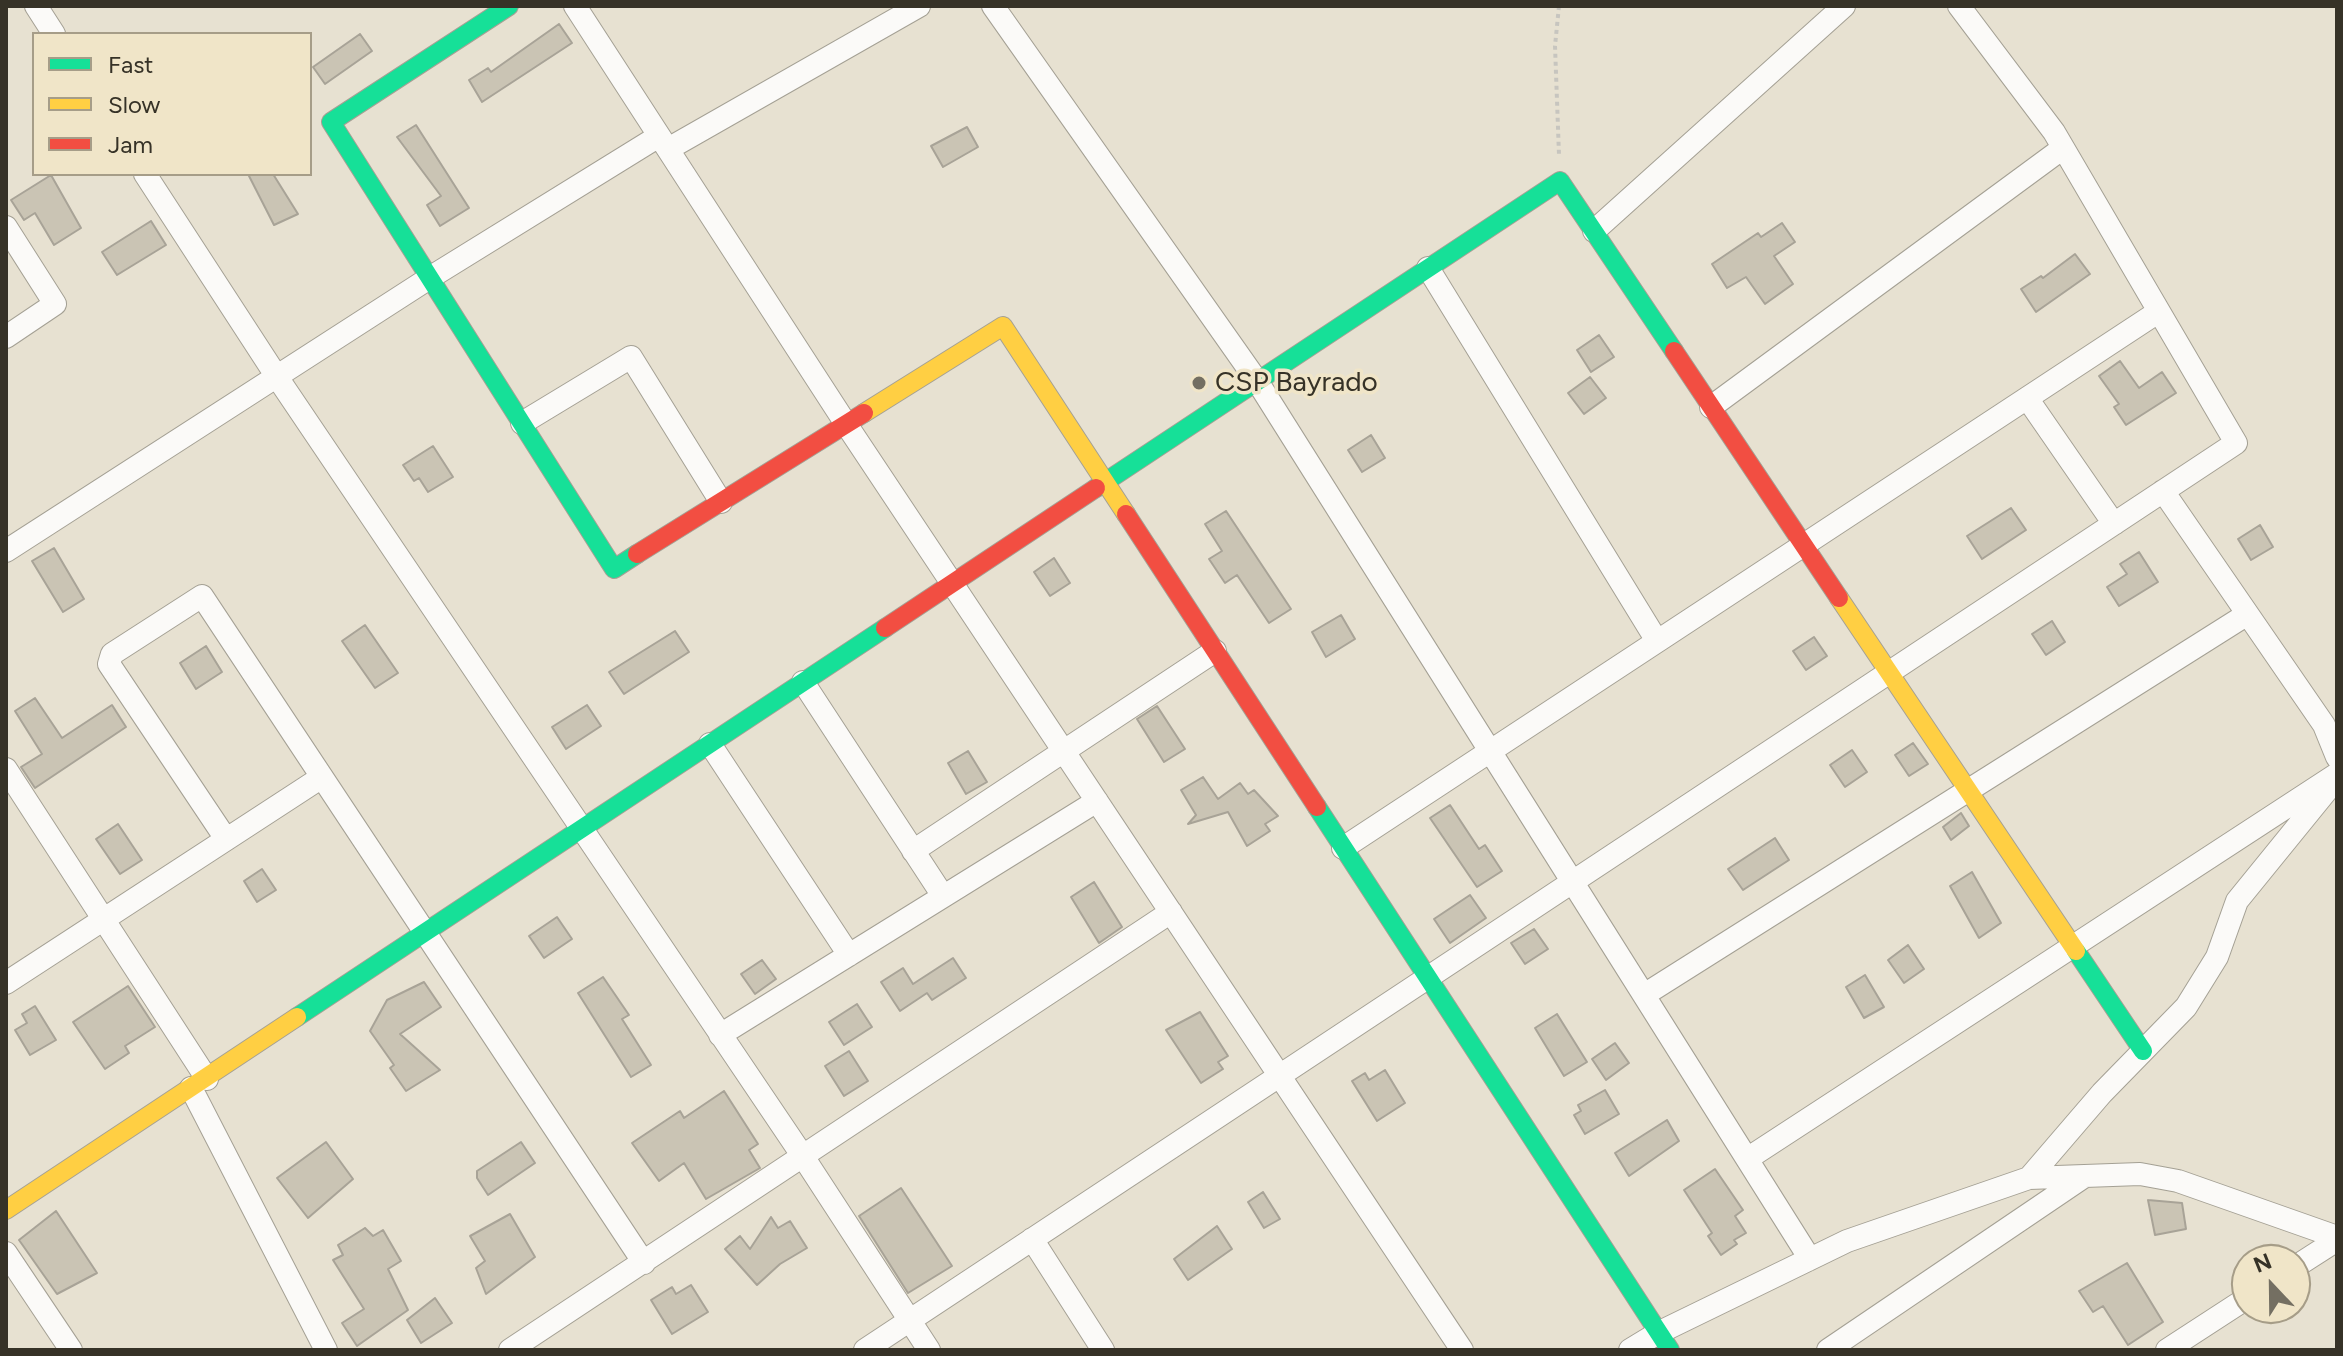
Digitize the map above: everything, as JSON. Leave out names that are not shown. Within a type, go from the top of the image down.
[{"type":"street","points":[[36,6],[53,32]]},
{"type":"street","points":[[509,6],[331,122],[614,569],[1003,326],[1664,1341]]},
{"type":"street","points":[[575,6],[846,424],[1462,1350]]},
{"type":"street","points":[[6,551],[431,277],[664,143],[919,6]]},
{"type":"street","points":[[993,6],[1257,381],[1810,1259]]},
{"type":"street","points":[[1594,231],[1844,6]]},
{"type":"street","points":[[865,1350],[2236,443],[2063,148],[1959,6]]},
{"type":"street","points":[[1711,407],[2063,148]]},
{"type":"street","points":[[146,176],[277,377],[802,1155],[929,1350]]},
{"type":"street","points":[[6,1210],[1560,181],[2143,1051]]},
{"type":"street","points":[[6,227],[55,304],[6,337]]},
{"type":"street","points":[[1428,268],[1657,641]]},
{"type":"street","points":[[1343,848],[2158,312]]},
{"type":"street","points":[[522,423],[631,357],[721,502]]},
{"type":"street","points":[[2027,398],[2114,524]]},
{"type":"street","points":[[2163,491],[2324,725],[2337,757]]},
{"type":"street","points":[[226,839],[109,664],[112,654],[202,596],[644,1263]]},
{"type":"street","points":[[1644,995],[2246,615]]},
{"type":"street","points":[[913,851],[1215,651]]},
{"type":"street","points":[[803,682],[943,896]]},
{"type":"street","points":[[710,744],[849,955]]},
{"type":"street","points":[[1747,1159],[2337,776]]},
{"type":"street","points":[[2029,1178],[2186,1007],[2217,957],[2237,901],[2337,776]]},
{"type":"street","points":[[6,983],[322,777]]},
{"type":"street","points":[[10,785],[104,919],[199,1083],[326,1350]]},
{"type":"street","points":[[720,1035],[1097,801]]},
{"type":"street","points":[[510,1350],[1171,912]]},
{"type":"street","points":[[1630,1350],[1664,1341],[1847,1241],[2029,1178],[2140,1174],[2178,1181],[2337,1238]]},
{"type":"street","points":[[1828,1350],[2085,1176]]},
{"type":"street","points":[[2311,1256],[2337,1238]]},
{"type":"street","points":[[1032,1239],[1103,1350]]},
{"type":"street","points":[[6,1253],[71,1350]]},
{"type":"street","points":[[2167,1350],[2231,1308]]},
{"type":"path","points":[[1559,6],[1555,46],[1560,181]]},
{"type":"building","points":[[559,24],[572,43],[482,102],[469,80],[488,68],[491,72]]},
{"type":"building","points":[[360,34],[372,51],[325,84],[313,67]]},
{"type":"building","points":[[416,125],[469,208],[440,226],[427,205],[441,196],[397,137]]},
{"type":"building","points":[[967,127],[978,147],[943,167],[931,146]]},
{"type":"building","points":[[52,176],[81,228],[54,245],[35,213],[24,220],[11,200]]},
{"type":"building","points":[[249,176],[274,176],[298,214],[274,225]]},
{"type":"building","points":[[151,221],[166,245],[117,275],[102,252]]},
{"type":"building","points":[[1782,223],[1795,242],[1774,256],[1793,284],[1765,304],[1746,277],[1727,288],[1712,264],[1758,233],[1761,237]]},
{"type":"building","points":[[2075,254],[2090,274],[2036,312],[2021,289],[2041,276],[2043,278]]},
{"type":"building","points":[[1599,335],[1614,357],[1591,372],[1577,350]]},
{"type":"building","points":[[2120,361],[2139,388],[2162,372],[2176,393],[2126,425],[2114,407],[2119,404],[2099,376]]},
{"type":"building","points":[[1590,377],[1606,398],[1584,414],[1568,393]]},
{"type":"building","points":[[1371,435],[1385,458],[1362,472],[1348,450]]},
{"type":"building","points":[[433,446],[453,477],[428,492],[419,478],[414,481],[403,465]]},
{"type":"building","points":[[2011,508],[2026,530],[1982,559],[1967,536]]},
{"type":"building","points":[[1226,511],[1291,609],[1269,623],[1237,575],[1225,583],[1209,559],[1222,551],[1205,524]]},
{"type":"building","points":[[2260,525],[2273,547],[2251,560],[2238,539]]},
{"type":"building","points":[[54,548],[84,599],[63,612],[32,561]]},
{"type":"building","points":[[2139,552],[2158,582],[2119,606],[2107,587],[2127,574],[2120,564]]},
{"type":"building","points":[[1054,558],[1070,583],[1050,596],[1034,572]]},
{"type":"building","points":[[1341,615],[1355,639],[1326,657],[1312,632]]},
{"type":"building","points":[[2052,621],[2065,642],[2046,655],[2032,634]]},
{"type":"building","points":[[365,625],[398,673],[375,688],[342,641]]},
{"type":"building","points":[[675,631],[689,652],[624,694],[609,672]]},
{"type":"building","points":[[1814,637],[1827,656],[1806,670],[1793,651]]},
{"type":"building","points":[[206,646],[222,672],[196,689],[180,663]]},
{"type":"building","points":[[35,698],[62,738],[112,705],[126,727],[35,788],[21,767],[42,754],[15,711]]},
{"type":"building","points":[[587,705],[601,726],[566,749],[552,727]]},
{"type":"building","points":[[1157,706],[1185,749],[1164,762],[1137,719]]},
{"type":"building","points":[[1913,743],[1928,764],[1909,776],[1895,755]]},
{"type":"building","points":[[1852,750],[1867,772],[1845,787],[1830,765]]},
{"type":"building","points":[[968,751],[987,782],[966,794],[948,763]]},
{"type":"building","points":[[1203,777],[1218,799],[1240,783],[1248,794],[1254,790],[1278,816],[1265,824],[1270,831],[1247,846],[1228,812],[1188,824],[1196,815],[1181,790]]},
{"type":"building","points":[[1450,805],[1479,849],[1485,845],[1502,871],[1477,887],[1430,818]]},
{"type":"building","points":[[1961,813],[1969,826],[1951,840],[1943,827]]},
{"type":"building","points":[[118,824],[142,860],[120,874],[96,839]]},
{"type":"building","points":[[1775,838],[1789,860],[1743,890],[1728,869]]},
{"type":"building","points":[[262,869],[276,890],[257,902],[244,881]]},
{"type":"building","points":[[1972,872],[2001,923],[1979,938],[1950,886]]},
{"type":"building","points":[[1094,882],[1122,927],[1099,943],[1071,897]]},
{"type":"building","points":[[1470,895],[1486,918],[1450,943],[1434,919]]},
{"type":"building","points":[[557,917],[572,939],[544,958],[529,936]]},
{"type":"building","points":[[1534,929],[1548,949],[1525,964],[1511,943]]},
{"type":"building","points":[[1908,945],[1924,969],[1904,983],[1888,960]]},
{"type":"building","points":[[953,958],[966,978],[932,1000],[927,993],[900,1011],[881,982],[903,968],[913,984]]},
{"type":"building","points":[[762,960],[776,979],[755,994],[741,974]]},
{"type":"building","points":[[1865,975],[1884,1007],[1864,1018],[1846,987]]},
{"type":"building","points":[[603,977],[629,1015],[622,1019],[651,1065],[631,1077],[578,993]]},
{"type":"building","points":[[424,982],[441,1007],[400,1034],[440,1070],[406,1091],[390,1068],[394,1065],[370,1031],[387,1000]]},
{"type":"building","points":[[128,986],[155,1027],[125,1046],[129,1053],[105,1069],[73,1022]]},
{"type":"building","points":[[857,1004],[872,1027],[844,1045],[829,1022]]},
{"type":"building","points":[[35,1006],[56,1040],[30,1055],[15,1030],[27,1023],[22,1014]]},
{"type":"building","points":[[1200,1012],[1228,1056],[1218,1062],[1223,1069],[1201,1083],[1166,1030]]},
{"type":"building","points":[[1557,1014],[1587,1062],[1564,1076],[1535,1028]]},
{"type":"building","points":[[1615,1043],[1629,1063],[1606,1080],[1592,1059]]},
{"type":"building","points":[[849,1051],[868,1081],[844,1096],[825,1066]]},
{"type":"building","points":[[1385,1070],[1405,1103],[1377,1121],[1352,1081],[1365,1073],[1369,1080]]},
{"type":"building","points":[[1605,1090],[1619,1114],[1585,1134],[1574,1115],[1581,1111],[1578,1105]]},
{"type":"building","points":[[724,1091],[758,1144],[749,1150],[760,1168],[706,1199],[684,1163],[659,1181],[632,1143],[680,1111],[684,1118]]},
{"type":"building","points":[[1667,1120],[1679,1141],[1629,1176],[1615,1153]]},
{"type":"building","points":[[326,1142],[353,1179],[308,1218],[277,1178]]},
{"type":"building","points":[[521,1142],[535,1163],[488,1195],[477,1178],[477,1171]]},
{"type":"building","points":[[1715,1169],[1743,1210],[1735,1216],[1746,1233],[1734,1240],[1737,1244],[1721,1255],[1708,1236],[1712,1233],[1684,1190]]},
{"type":"building","points":[[901,1188],[952,1266],[908,1293],[859,1216]]},
{"type":"building","points":[[1263,1192],[1280,1219],[1264,1228],[1248,1202]]},
{"type":"building","points":[[2148,1200],[2182,1203],[2186,1229],[2155,1235]]},
{"type":"building","points":[[56,1211],[97,1273],[57,1294],[19,1240]]},
{"type":"building","points":[[510,1214],[535,1257],[486,1294],[476,1268],[485,1261],[470,1236]]},
{"type":"building","points":[[771,1217],[778,1228],[790,1221],[807,1248],[780,1264],[757,1285],[725,1249],[740,1236],[750,1249]]},
{"type":"building","points":[[1217,1226],[1232,1249],[1188,1280],[1174,1259]]},
{"type":"building","points":[[365,1228],[373,1236],[383,1230],[401,1261],[388,1269],[408,1310],[357,1346],[342,1323],[364,1309],[333,1260],[343,1255],[338,1245]]},
{"type":"building","points":[[2127,1263],[2163,1322],[2128,1345],[2103,1306],[2093,1312],[2079,1291]]},
{"type":"building","points":[[691,1285],[708,1312],[672,1334],[651,1300],[672,1287],[676,1294]]},
{"type":"building","points":[[435,1298],[452,1323],[421,1343],[407,1320]]},
{"type":"traffic: fast","points":[[509,6],[331,122],[614,569],[637,554]]},
{"type":"traffic: fast","points":[[1096,488],[1560,181],[1674,351]]},
{"type":"traffic: fast","points":[[297,1017],[885,628]]},
{"type":"traffic: fast","points":[[1317,807],[1670,1350]]},
{"type":"traffic: fast","points":[[2076,951],[2143,1051]]},
{"type":"traffic: slow","points":[[864,413],[1003,326],[1126,514]]},
{"type":"traffic: slow","points":[[1839,598],[2076,951]]},
{"type":"traffic: slow","points":[[6,1210],[297,1017]]},
{"type":"traffic: jam","points":[[1674,351],[1839,598]]},
{"type":"traffic: jam","points":[[637,554],[864,413]]},
{"type":"traffic: jam","points":[[885,628],[1096,488]]},
{"type":"traffic: jam","points":[[1126,514],[1317,807]]},
{"type":"place","name":"CSP Bayrado","points":[[1199,383]]}]
